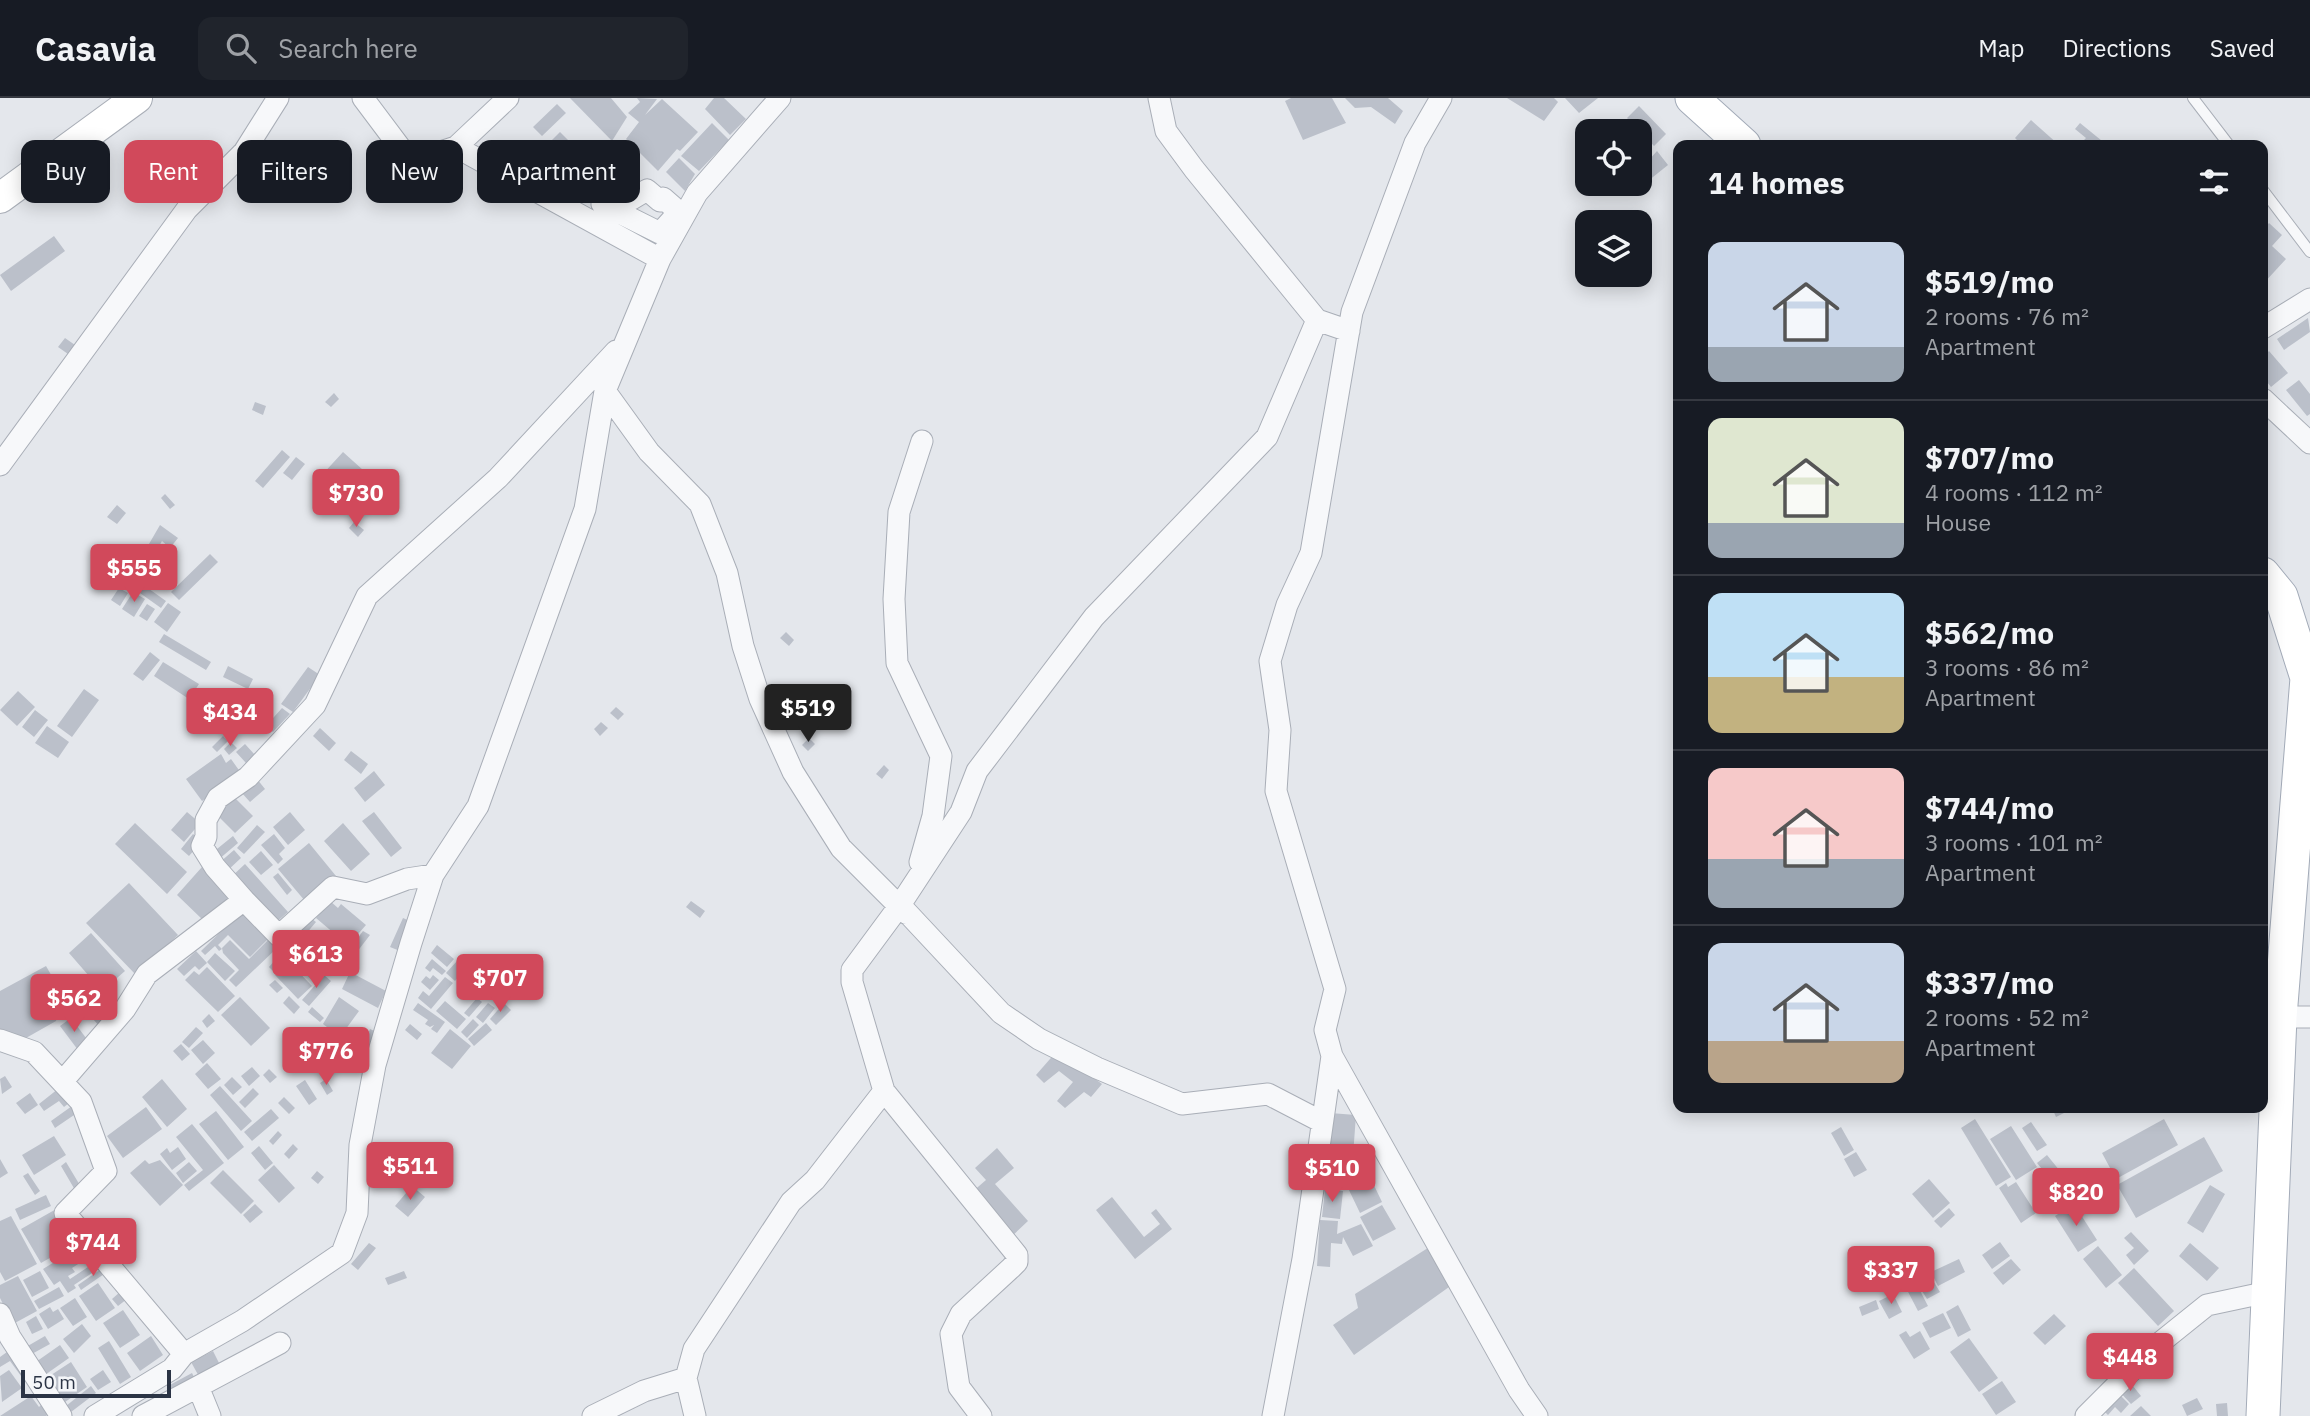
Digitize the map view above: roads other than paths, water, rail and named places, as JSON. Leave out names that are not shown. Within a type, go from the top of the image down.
[{"type":"main road","points":[[1692,98],[1738,140]]},
{"type":"main road","points":[[2263,1416],[2268,1292],[2295,1017],[2306,678],[2281,596],[2268,580]]},
{"type":"street","points":[[0,198],[137,98]]},
{"type":"street","points":[[0,465],[95,330],[187,209],[244,152],[278,98]]},
{"type":"street","points":[[363,98],[395,140]]},
{"type":"street","points":[[463,140],[508,98]]},
{"type":"street","points":[[95,1416],[172,1369],[184,1354],[242,1321],[342,1253],[357,1213],[360,1145],[376,1065],[433,875],[478,806],[585,509],[605,391],[660,259],[697,193],[780,98]]},
{"type":"street","points":[[1159,98],[1166,131],[1317,320],[1349,331]]},
{"type":"street","points":[[1441,98],[1415,143],[1352,312],[1311,553],[1287,605],[1270,661],[1280,730],[1276,790],[1335,989],[1325,1030],[1332,1056],[1519,1390],[1537,1416]]},
{"type":"street","points":[[463,151],[660,259]]},
{"type":"street","points":[[2268,325],[2310,299]]},
{"type":"street","points":[[981,1416],[958,1388],[951,1334],[961,1314],[1017,1262],[1017,1255],[884,1091],[852,982],[852,970],[900,905],[961,812],[977,771],[1094,617],[1267,438],[1317,320]]},
{"type":"street","points":[[433,875],[407,879],[368,894],[333,887],[279,936],[215,867],[202,846],[206,837],[206,821],[218,798],[248,777],[315,705],[367,596],[498,478],[625,341]]},
{"type":"street","points":[[605,391],[649,452],[700,504],[727,573],[743,646],[760,699],[793,772],[841,848],[905,915],[933,816],[940,756],[897,663],[894,599],[899,512],[922,441]]},
{"type":"street","points":[[2268,404],[2310,443]]},
{"type":"street","points":[[62,1082],[125,1009],[147,974],[244,900]]},
{"type":"street","points":[[900,905],[1001,1013],[1039,1039],[1097,1068],[1182,1104],[1268,1094],[1322,1122]]},
{"type":"street","points":[[0,1040],[34,1052],[81,1102],[106,1171],[65,1213],[184,1354]]},
{"type":"street","points":[[1277,1413],[1303,1259],[1332,1056]]},
{"type":"street","points":[[695,1416],[686,1378],[694,1349],[791,1202],[815,1180],[884,1091]]},
{"type":"street","points":[[2086,1416],[2155,1346],[2207,1305],[2268,1292]]},
{"type":"street","points":[[0,1314],[10,1337],[61,1416]]},
{"type":"street","points":[[143,1416],[199,1389],[280,1343]]},
{"type":"street","points":[[593,1416],[644,1391],[686,1378]]},
{"type":"street","points":[[199,1389],[211,1416]]},
{"type":"lane","points":[[2193,98],[2225,140]]},
{"type":"lane","points":[[2268,197],[2310,252]]}]
